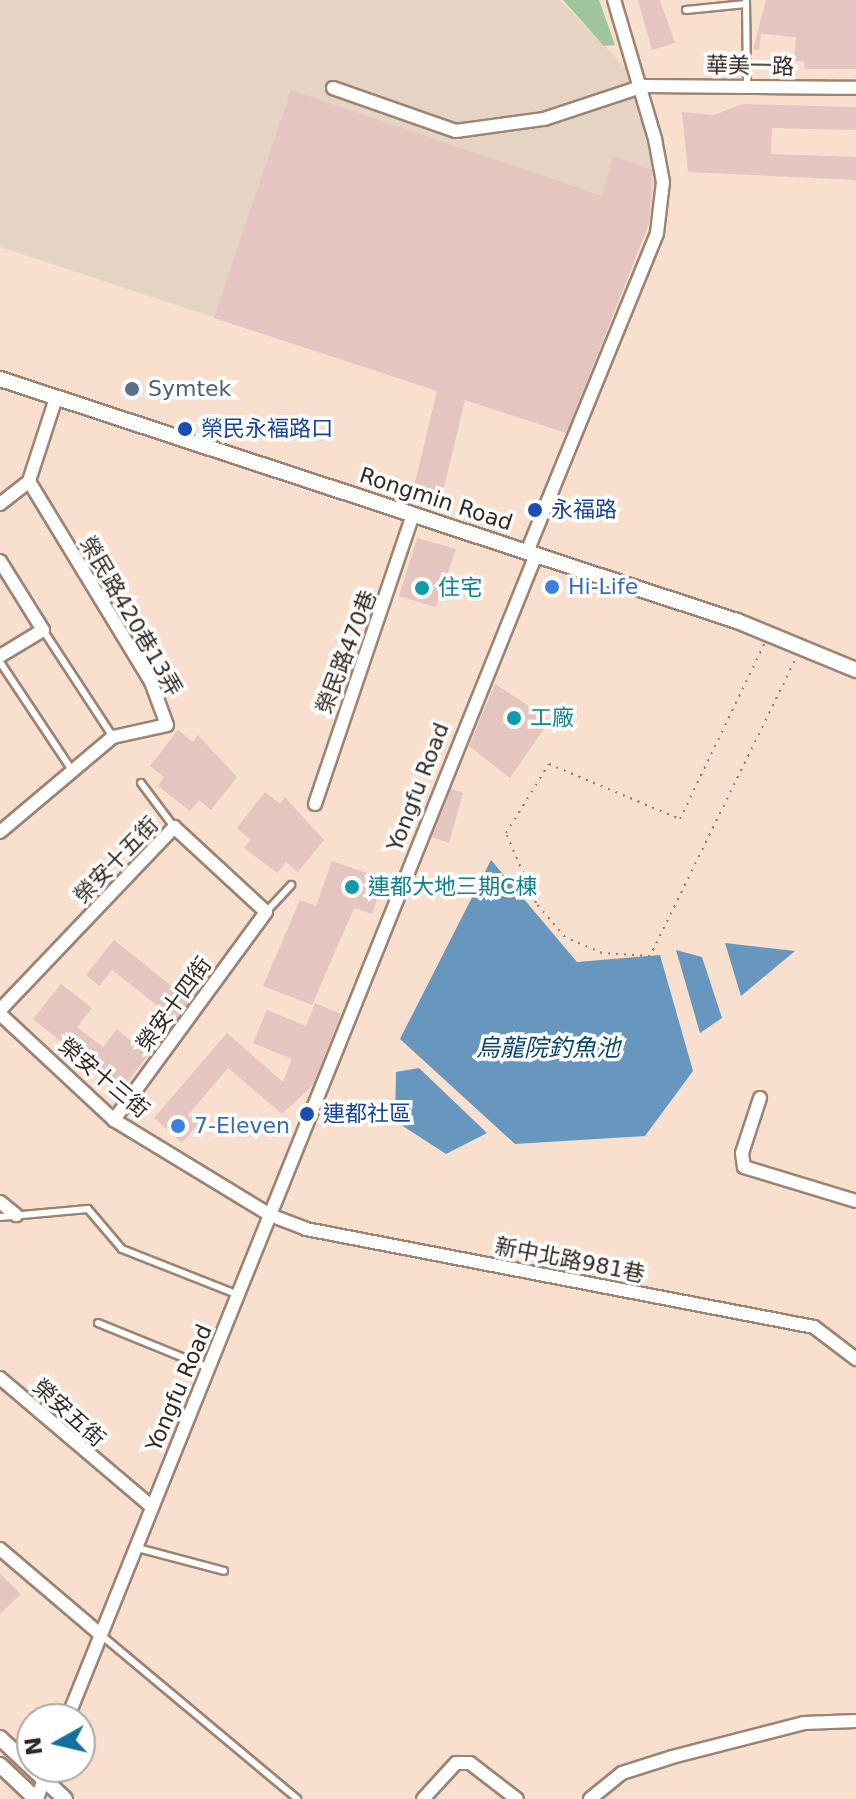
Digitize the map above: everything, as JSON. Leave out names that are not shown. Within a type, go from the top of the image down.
[{"type":"street","name":"Yongfu Road","points":[[73,1703],[535,557],[527,552],[657,233],[663,182],[644,86],[614,0]]},
{"type":"street","name":"華美一路","points":[[333,88],[456,131],[544,119],[644,86],[856,88]]},
{"type":"street","name":"Rongmin Road","points":[[0,379],[737,621],[856,670]]},
{"type":"street","points":[[0,504],[29,481],[56,398]]},
{"type":"street","name":"榮民路420巷13弄","points":[[29,481],[165,712],[167,725],[113,737]]},
{"type":"street","name":"榮民路470巷","points":[[315,804],[413,515]]},
{"type":"street","points":[[0,561],[43,630],[0,659]]},
{"type":"street","points":[[0,832],[74,774],[113,737]]},
{"type":"street","name":"榮安十五街","points":[[0,1012],[174,827],[266,912]]},
{"type":"street","name":"榮安十四街","points":[[114,1120],[266,912]]},
{"type":"street","name":"榮安十三街","points":[[0,1012],[114,1120],[270,1215]]},
{"type":"street","points":[[760,1098],[742,1153],[744,1167],[856,1201]]},
{"type":"street","points":[[0,1202],[16,1215]]},
{"type":"street","name":"新中北路981巷","points":[[270,1215],[306,1229],[814,1327],[856,1359]]},
{"type":"street","name":"榮安五街","points":[[0,1378],[151,1506]]},
{"type":"street","points":[[0,1549],[100,1634]]},
{"type":"street","points":[[590,1799],[622,1773],[672,1757],[804,1723],[856,1721]]},
{"type":"street","points":[[0,1738],[16,1750]]},
{"type":"street","points":[[423,1799],[456,1763],[470,1763],[517,1799]]},
{"type":"street","points":[[0,1765],[37,1799]]},
{"type":"lane","points":[[686,10],[746,2],[747,86]]},
{"type":"lane","points":[[43,630],[113,737]]},
{"type":"lane","points":[[0,659],[74,774]]},
{"type":"lane","points":[[141,783],[174,827]]},
{"type":"lane","points":[[266,912],[291,885]]},
{"type":"lane","points":[[0,1217],[88,1209],[122,1249],[240,1295]]},
{"type":"lane","points":[[98,1323],[209,1368]]},
{"type":"lane","points":[[134,1547],[224,1571]]},
{"type":"lane","points":[[100,1634],[297,1799]]},
{"type":"path","points":[[766,640],[798,654],[650,956],[602,953],[565,937],[536,903],[506,833],[549,764],[680,819],[766,640]]},
{"type":"shaded area","points":[[0,0],[560,0],[625,67],[655,172],[656,206],[567,433],[0,247]]},
{"type":"green space","points":[[563,0],[599,0],[615,45],[604,46]]},
{"type":"water","name":"烏龍院釣魚池","points":[[491,860],[577,962],[660,955],[693,1071],[645,1136],[515,1144],[400,1039]]},
{"type":"water","points":[[725,943],[795,951],[741,996]]},
{"type":"water","points":[[676,950],[702,957],[722,1018],[700,1033]]},
{"type":"water","points":[[419,1068],[487,1133],[446,1154],[395,1121],[396,1072]]},
{"type":"building","points":[[638,0],[660,0],[675,43],[652,50]]},
{"type":"building","points":[[766,0],[856,0],[856,69],[805,69],[804,61],[794,61],[796,37],[761,34],[759,50],[753,49]]},
{"type":"building","points":[[291,90],[602,196],[613,156],[652,170],[649,223],[566,433],[465,400],[440,504],[411,499],[437,391],[214,318]]},
{"type":"building","points":[[742,104],[856,107],[856,130],[772,128],[771,154],[856,157],[856,180],[688,172],[682,112],[714,115]]},
{"type":"building","points":[[417,538],[456,549],[436,607],[399,596]]},
{"type":"building","points":[[495,684],[550,720],[510,778],[469,746]]},
{"type":"building","points":[[178,730],[193,742],[198,735],[237,777],[211,810],[199,800],[190,811],[158,786],[164,777],[150,766]]},
{"type":"building","points":[[451,789],[463,793],[449,843],[432,837]]},
{"type":"building","points":[[265,792],[280,804],[285,797],[324,840],[298,872],[286,862],[277,873],[244,848],[251,840],[237,828]]},
{"type":"building","points":[[332,861],[384,879],[372,914],[354,908],[312,1005],[263,986],[300,900],[316,906]]},
{"type":"building","points":[[114,940],[190,1001],[163,1038],[150,1027],[163,1010],[112,970],[99,986],[86,975]]},
{"type":"building","points":[[61,984],[92,1008],[77,1027],[103,1047],[117,1029],[148,1055],[121,1090],[33,1019]]},
{"type":"building","points":[[315,1003],[341,1014],[313,1085],[282,1114],[228,1068],[188,1115],[198,1124],[182,1143],[154,1118],[227,1033],[283,1082],[292,1059],[253,1043],[267,1010],[306,1026]]},
{"type":"building","points":[[0,1574],[21,1594],[0,1614]]},
{"type":"place","name":"Symtek","points":[[132,389]]},
{"type":"place","name":"榮民永褔路口","points":[[185,429]]},
{"type":"place","name":"永福路","points":[[535,510]]},
{"type":"place","name":"Hi-Life","points":[[552,587]]},
{"type":"place","name":"住宅","points":[[422,588]]},
{"type":"place","name":"工廠","points":[[514,718]]},
{"type":"place","name":"連都大地三期C棟","points":[[352,887]]},
{"type":"place","name":"連都社區","points":[[307,1114]]},
{"type":"place","name":"7-Eleven","points":[[178,1126]]}]
